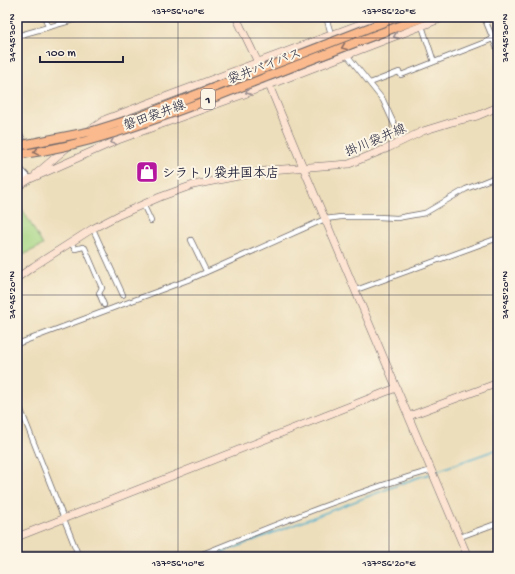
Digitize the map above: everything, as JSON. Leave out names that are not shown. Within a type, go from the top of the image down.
[{"type":"highway","name":"袋井バイパス","points":[[17,146],[93,131],[141,116],[398,17]]},
{"type":"highway","name":"袋井バイパス","points":[[17,155],[94,140],[143,124],[425,17]]},
{"type":"main road","points":[[236,17],[260,62],[270,85],[303,168],[468,557]]},
{"type":"main road","name":"磐田袋井線","points":[[30,180],[50,161],[106,119],[378,17]]},
{"type":"main road","name":"磐田袋井線","points":[[17,187],[118,140],[270,85],[445,17]]},
{"type":"main road","name":"掛川袋井線","points":[[17,278],[119,214],[193,186],[270,170],[349,164],[423,131],[477,116],[498,107]]},
{"type":"main road","points":[[409,416],[498,383]]},
{"type":"main road","points":[[17,537],[396,388]]},
{"type":"street","points":[[45,17],[48,27]]},
{"type":"street","points":[[17,36],[84,17]]},
{"type":"street","points":[[326,17],[330,34]]},
{"type":"street","points":[[484,17],[498,51]]},
{"type":"street","points":[[422,26],[434,62]]},
{"type":"street","points":[[370,83],[399,72],[401,75],[494,39]]},
{"type":"street","points":[[347,55],[383,100],[402,141]]},
{"type":"street","points":[[17,128],[23,140],[17,141]]},
{"type":"street","points":[[17,165],[30,180]]},
{"type":"street","points":[[17,173],[30,180]]},
{"type":"street","points":[[17,344],[186,280],[325,219],[341,217],[397,218],[426,213],[466,189],[498,176]]},
{"type":"street","points":[[143,204],[151,221]]},
{"type":"street","points":[[93,229],[123,295]]},
{"type":"street","points":[[356,290],[498,238]]},
{"type":"street","points":[[191,240],[206,271]]},
{"type":"street","points":[[71,243],[75,249],[85,248],[102,288],[99,293],[104,306]]},
{"type":"street","points":[[17,400],[79,557]]},
{"type":"street","points":[[195,557],[392,481],[432,470]]},
{"type":"street","points":[[460,537],[498,523]]},
{"type":"green space","points":[[17,200],[43,245],[17,258]]},
{"type":"waterway","points":[[434,472],[498,449]]},
{"type":"waterway","points":[[210,557],[430,474]]},
{"type":"place","name":"シラトリ袋井国本店","points":[[147,172]]}]
